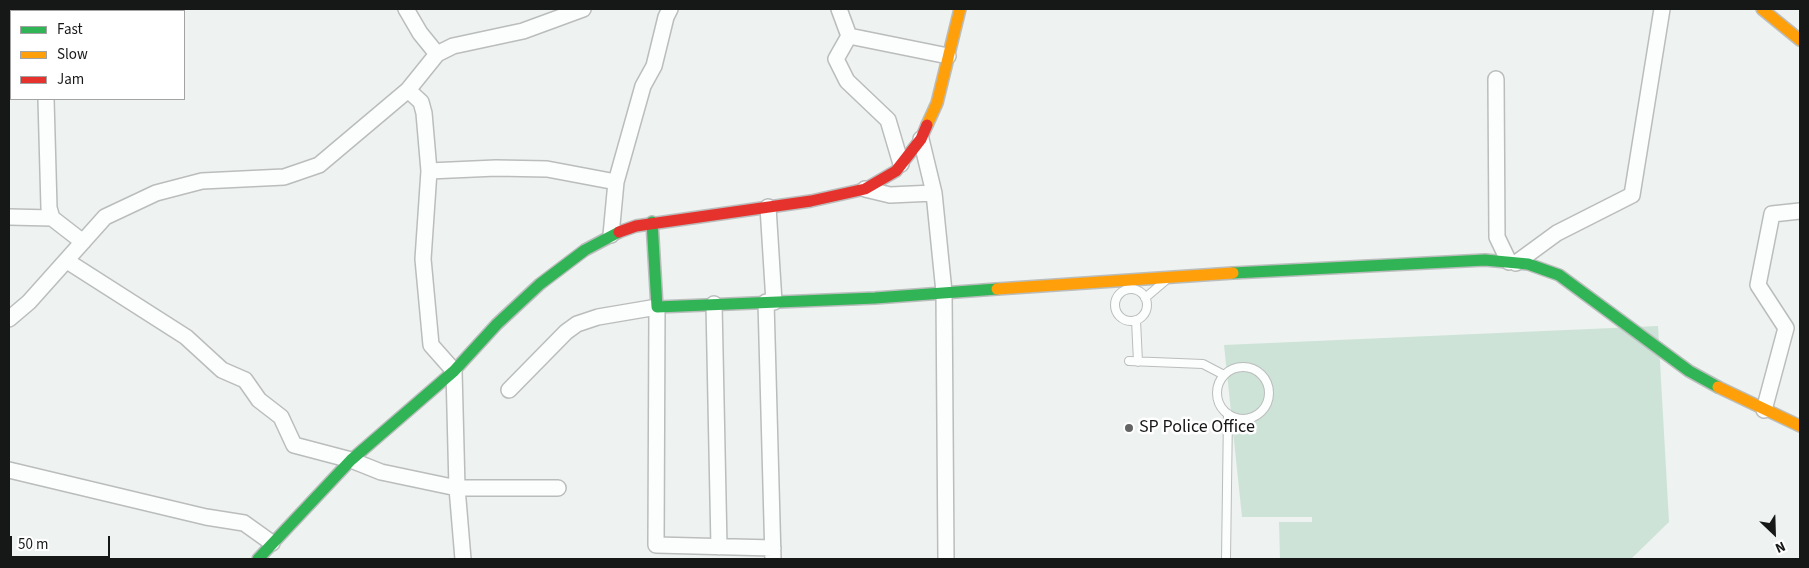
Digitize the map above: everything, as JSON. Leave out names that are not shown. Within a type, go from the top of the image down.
[{"type":"street","points":[[406,9],[420,33],[437,54]]},
{"type":"street","points":[[9,319],[29,302],[105,217],[156,193],[202,181],[284,177],[319,165],[408,90],[437,54],[453,46],[523,31],[583,9]]},
{"type":"street","points":[[612,235],[616,182],[643,86],[654,66],[666,17],[670,9]]},
{"type":"street","points":[[839,9],[848,36],[836,59],[847,81],[888,120],[901,164]]},
{"type":"street","points":[[258,559],[351,460],[454,371],[497,324],[540,284],[585,250],[612,235],[652,222],[811,201],[865,189],[896,170],[921,139],[937,103],[960,9]]},
{"type":"street","points":[[1512,263],[1556,233],[1632,195],[1662,9]]},
{"type":"street","points":[[1762,9],[1800,40]]},
{"type":"street","points":[[848,36],[948,56]]},
{"type":"street","points":[[1496,79],[1497,237],[1512,263]]},
{"type":"street","points":[[408,90],[422,102],[429,171],[423,259],[431,345],[454,371],[457,488],[463,559]]},
{"type":"street","points":[[46,100],[49,208],[52,218],[83,242]]},
{"type":"street","points":[[921,139],[934,193],[944,292],[946,559]]},
{"type":"street","points":[[429,171],[496,168],[547,169],[616,182]]},
{"type":"street","points":[[865,189],[890,195],[934,193]]},
{"type":"street","points":[[652,222],[657,307],[656,545],[719,547],[773,554],[768,207]]},
{"type":"street","points":[[1764,410],[1786,328],[1758,285],[1772,214],[1800,211]]},
{"type":"street","points":[[9,217],[52,218]]},
{"type":"street","points":[[510,390],[566,332],[577,324],[598,316],[657,307],[1485,260],[1528,264],[1559,275],[1689,371],[1764,410],[1800,426]]},
{"type":"street","points":[[67,261],[186,337],[222,370],[245,380],[260,400],[281,418],[294,445],[351,460],[381,472],[457,488],[558,488]]},
{"type":"street","points":[[714,304],[719,547]]},
{"type":"street","points":[[9,470],[206,517],[244,523],[272,543]]},
{"type":"lane","points":[[1101,281],[1116,298],[1117,313],[1125,320],[1136,320],[1144,313],[1145,298],[1171,277]]},
{"type":"lane","points":[[1116,298],[1128,289],[1138,291],[1145,298]]},
{"type":"lane","points":[[1136,320],[1138,362]]},
{"type":"lane","points":[[1129,361],[1202,364],[1224,375]]},
{"type":"lane","points":[[1249,368],[1264,378],[1269,393],[1264,408],[1258,414],[1243,419],[1228,414],[1218,400],[1219,382],[1224,375],[1232,370],[1249,368]]},
{"type":"lane","points":[[1226,559],[1228,414]]},
{"type":"green space","points":[[1658,326],[1669,522],[1631,559],[1280,559],[1279,522],[1312,522],[1312,517],[1242,517],[1224,345]]},
{"type":"traffic: fast","points":[[652,222],[657,307],[875,298],[997,289]]},
{"type":"traffic: fast","points":[[258,559],[351,460],[454,371],[497,324],[540,284],[585,250],[619,232]]},
{"type":"traffic: fast","points":[[1233,273],[1485,260],[1528,264],[1559,275],[1689,371],[1718,387]]},
{"type":"traffic: slow","points":[[927,125],[937,103],[960,9]]},
{"type":"traffic: slow","points":[[1762,9],[1800,40]]},
{"type":"traffic: slow","points":[[997,289],[1233,273]]},
{"type":"traffic: slow","points":[[1718,387],[1800,426]]},
{"type":"traffic: jam","points":[[619,232],[636,226],[811,201],[865,189],[896,171],[921,139],[927,125]]},
{"type":"place","name":"SP Police Office","points":[[1129,428]]}]
